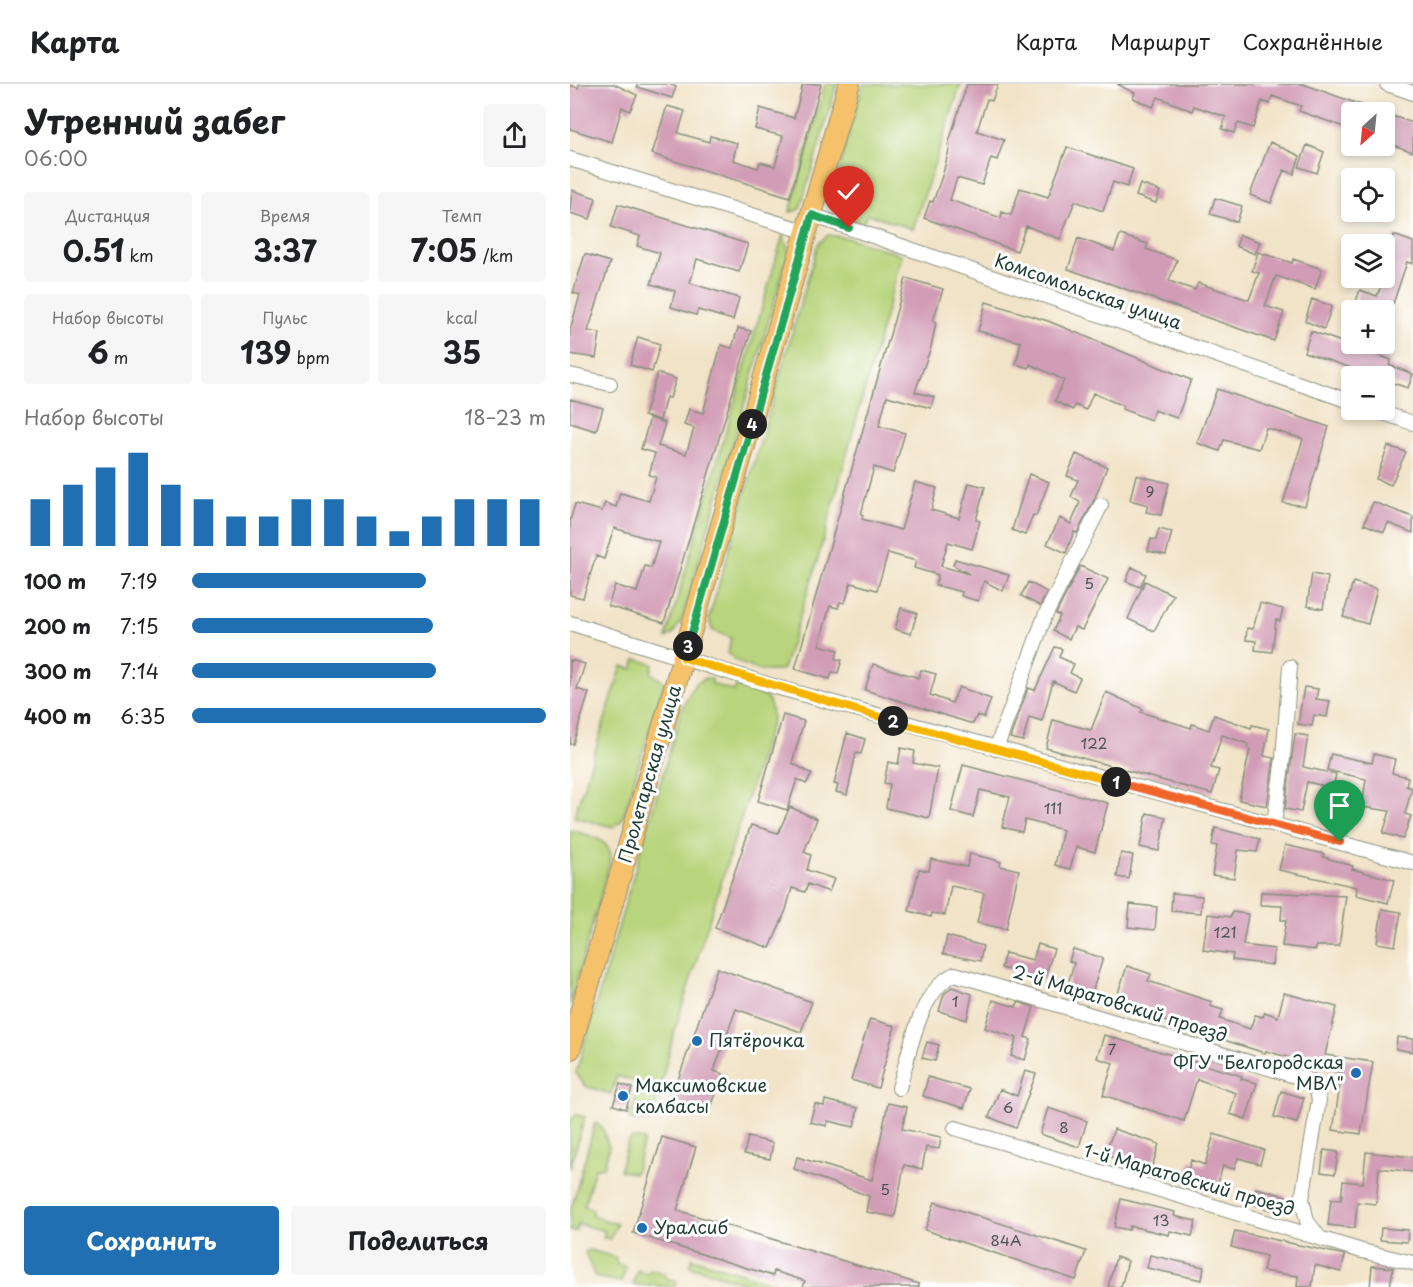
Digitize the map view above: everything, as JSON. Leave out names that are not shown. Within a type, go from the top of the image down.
[{"type":"main road","name":"Пролетарская улица","points":[[570,1049],[849,84]]},
{"type":"street","points":[[1387,84],[1413,93]]},
{"type":"street","name":"Комсомольская улица","points":[[570,159],[810,224],[1341,398]]},
{"type":"street","points":[[570,375],[610,384]]},
{"type":"street","points":[[1395,417],[1413,423]]},
{"type":"street","points":[[996,749],[1045,616],[1101,505]]},
{"type":"street","points":[[570,623],[776,687],[1413,863]]},
{"type":"street","points":[[1274,824],[1290,667]]},
{"type":"street","name":"2-й Маратовский проезд","points":[[899,1088],[928,997],[944,979],[955,974],[1315,1082],[1319,1100],[1302,1199],[1307,1221],[1319,1237]]},
{"type":"street","name":"1-й Маратовский проезд","points":[[956,1128],[1362,1251],[1413,1263]]},
{"type":"green space","points":[[825,84],[837,84],[801,206],[798,210],[790,212]]},
{"type":"green space","points":[[863,84],[961,84],[913,229],[868,214],[862,224],[836,211],[830,202]]},
{"type":"green space","points":[[783,235],[789,251],[682,619],[673,634],[666,638]]},
{"type":"green space","points":[[828,235],[849,238],[902,255],[815,569],[783,669],[762,670],[739,662],[728,653],[731,638],[712,630],[709,618],[818,244]]},
{"type":"green space","points":[[636,659],[653,664],[651,673],[663,681],[663,686],[622,820],[613,827],[574,817],[622,666],[633,669]]},
{"type":"green space","points":[[706,678],[712,679],[712,684],[734,691],[736,686],[763,695],[770,704],[772,720],[675,1029],[652,1119],[650,1121],[629,1120],[640,1083],[617,1076],[611,1094],[585,1086],[576,1073],[682,708],[695,684]]},
{"type":"green space","points":[[570,830],[602,842],[610,851],[611,858],[570,1004]]},
{"type":"green space","points":[[576,1115],[585,1117],[570,1169],[570,1120]]},
{"type":"green space","points":[[595,1123],[602,1127],[609,1147],[604,1167],[595,1168],[584,1206],[593,1209],[592,1216],[617,1224],[610,1239],[603,1238],[605,1231],[578,1224],[576,1231],[570,1231],[570,1213]]},
{"type":"green space","points":[[632,1138],[644,1140],[635,1173],[621,1171],[620,1168],[628,1142]]},
{"type":"green space","points":[[589,1250],[615,1257],[617,1264],[626,1267],[621,1282],[595,1277],[585,1252]]},
{"type":"green space","points":[[692,1258],[787,1287],[758,1287],[690,1266]]},
{"type":"green space","points":[[651,1269],[677,1282],[675,1287],[633,1285],[637,1270],[647,1273]]},
{"type":"building","points":[[579,84],[614,84],[637,95],[630,111],[622,107],[612,142],[570,129],[570,85],[578,88]]},
{"type":"building","points":[[637,84],[669,84],[676,87],[672,98],[637,87]]},
{"type":"building","points":[[803,84],[821,84],[790,197],[652,154],[667,106],[685,111],[678,133],[709,142],[710,136],[737,143],[733,160],[758,168],[760,162],[775,166],[783,136],[755,129],[760,108],[794,118]]},
{"type":"building","points":[[967,84],[998,84],[992,101],[987,99],[977,131],[1004,140],[997,160],[991,158],[982,185],[957,178],[950,200],[1001,218],[1002,212],[1011,215],[1020,188],[1048,197],[1067,147],[1133,169],[1127,187],[1113,182],[1103,211],[1075,201],[1060,239],[1026,226],[1017,251],[924,218],[930,201],[933,202],[943,173],[950,146],[948,145]]},
{"type":"building","points":[[1117,84],[1303,84],[1353,102],[1341,102],[1341,126],[1299,111],[1301,106],[1272,96],[1270,104],[1262,101],[1253,128],[1238,123],[1234,133],[1222,129],[1226,117],[1194,106],[1192,111],[1158,97],[1153,107],[1133,98],[1135,93]]},
{"type":"building","points":[[1395,117],[1413,123],[1413,152],[1395,146]]},
{"type":"building","points":[[1270,142],[1300,156],[1294,174],[1284,170],[1271,203],[1250,195]]},
{"type":"building","points":[[1307,145],[1324,152],[1317,173],[1299,167]]},
{"type":"building","points":[[1140,184],[1160,191],[1156,203],[1136,196]]},
{"type":"building","points":[[572,190],[596,198],[590,219],[570,213]]},
{"type":"building","points":[[1215,198],[1242,206],[1237,222],[1210,214]]},
{"type":"building","points":[[618,204],[748,244],[739,272],[697,259],[690,283],[739,298],[733,320],[698,310],[696,315],[671,307],[675,291],[651,284],[660,253],[637,246],[640,236],[611,227]]},
{"type":"building","points":[[1120,235],[1148,244],[1146,249],[1177,260],[1169,281],[1195,290],[1198,283],[1249,300],[1259,273],[1252,271],[1258,252],[1292,263],[1293,259],[1322,269],[1315,289],[1276,276],[1265,306],[1284,312],[1274,341],[1068,269],[1078,238],[1114,251]]},
{"type":"building","points":[[1240,235],[1260,242],[1255,254],[1236,246]]},
{"type":"building","points":[[1395,235],[1413,242],[1413,264],[1407,262],[1394,300],[1356,300],[1360,290],[1377,296],[1380,288],[1395,288]]},
{"type":"building","points":[[585,254],[610,262],[588,331],[600,333],[596,358],[570,354],[570,330],[580,295],[573,293]]},
{"type":"building","points":[[906,278],[943,289],[933,321],[936,322],[931,347],[915,392],[934,397],[931,408],[887,396],[879,426],[905,433],[893,473],[874,467],[861,514],[862,519],[901,530],[915,482],[937,488],[931,510],[959,518],[969,483],[985,487],[976,520],[980,521],[972,549],[948,542],[941,566],[969,574],[953,565],[955,559],[1009,575],[1003,591],[984,581],[978,601],[961,596],[962,592],[935,585],[938,575],[914,568],[916,561],[888,553],[877,590],[851,583],[845,603],[840,602],[838,608],[830,606],[819,645],[838,650],[836,659],[842,660],[838,673],[832,672],[830,679],[795,669]]},
{"type":"building","points":[[1312,299],[1332,306],[1324,329],[1305,321]]},
{"type":"building","points":[[986,302],[1048,321],[1191,380],[1177,418],[1154,410],[1151,420],[1122,409],[1123,406],[1093,393],[1086,410],[1075,405],[1073,410],[1055,401],[1064,380],[1030,364],[1029,368],[1016,364],[1021,342],[978,331]]},
{"type":"building","points":[[738,328],[751,331],[664,623],[608,606],[615,585],[637,592],[645,566],[651,568],[659,542],[614,528],[604,559],[596,556],[583,598],[570,595],[570,521],[575,504],[602,511],[605,503],[616,507],[620,493],[649,501],[656,477],[649,475],[655,453],[641,449],[650,418],[665,423],[658,446],[686,454],[694,428],[684,425],[689,409],[703,413],[721,345],[732,348]]},
{"type":"building","points":[[1311,331],[1341,342],[1341,354],[1376,354],[1391,360],[1389,365],[1392,366],[1345,366],[1304,352]]},
{"type":"building","points":[[638,337],[660,344],[652,372],[630,365]]},
{"type":"building","points":[[1395,367],[1413,374],[1408,388],[1395,384]]},
{"type":"building","points":[[657,373],[676,379],[670,398],[666,397],[660,420],[644,416]]},
{"type":"building","points":[[1217,389],[1329,427],[1305,506],[1283,503],[1303,439],[1266,428],[1259,449],[1224,440],[1220,451],[1197,443]]},
{"type":"building","points":[[570,399],[603,408],[596,431],[570,423]]},
{"type":"building","points":[[1388,446],[1406,452],[1391,485],[1376,479]]},
{"type":"building","points":[[1076,454],[1107,467],[1095,498],[1077,533],[1074,532],[1066,553],[1047,544],[1060,518],[1071,524],[1080,502],[1071,497],[1078,480],[1067,476]]},
{"type":"building","points":[[1029,474],[1049,482],[1036,516],[1033,515],[1025,535],[1012,530]]},
{"type":"building","points":[[1136,475],[1169,483],[1161,515],[1146,512],[1148,505],[1130,500]]},
{"type":"building","points":[[1373,502],[1413,517],[1413,533],[1388,523],[1384,532],[1364,524]]},
{"type":"building","points":[[1159,529],[1172,532],[1166,555],[1148,551],[1151,539],[1156,540]]},
{"type":"building","points":[[1080,566],[1108,579],[1082,630],[1075,627],[1069,639],[1053,631],[1060,616],[1056,614]]},
{"type":"building","points":[[1132,567],[1146,574],[1140,587],[1126,581]]},
{"type":"building","points":[[1312,574],[1328,577],[1323,609],[1307,606]]},
{"type":"building","points":[[1145,581],[1173,595],[1154,631],[1128,619]]},
{"type":"building","points":[[1028,582],[1047,592],[1040,606],[1021,596]]},
{"type":"building","points":[[1353,582],[1377,589],[1368,624],[1343,617]]},
{"type":"building","points":[[1260,603],[1283,609],[1280,621],[1276,620],[1272,652],[1255,650],[1256,641],[1246,640],[1247,628],[1253,629]]},
{"type":"building","points":[[901,608],[917,613],[911,634],[895,629]]},
{"type":"building","points":[[1055,647],[1062,649],[1059,657],[1074,664],[1070,673],[1080,678],[1074,691],[1053,681],[1042,721],[1029,717],[1023,741],[1010,738],[1028,688],[1035,690]]},
{"type":"building","points":[[570,660],[585,664],[577,689],[589,693],[573,744],[570,744]]},
{"type":"building","points":[[873,664],[919,678],[921,670],[936,674],[930,695],[952,703],[959,687],[991,699],[984,718],[977,715],[973,724],[865,690]]},
{"type":"building","points":[[1304,687],[1318,689],[1316,699],[1330,701],[1327,717],[1314,715],[1312,726],[1298,724]]},
{"type":"building","points":[[1106,692],[1143,709],[1141,712],[1191,728],[1192,724],[1209,730],[1214,715],[1251,728],[1252,725],[1269,729],[1264,756],[1274,758],[1267,806],[1239,800],[1250,749],[1247,748],[1248,744],[1222,735],[1211,768],[1219,770],[1212,794],[1046,748],[1053,720],[1091,730]]},
{"type":"building","points":[[783,715],[804,721],[792,763],[812,774],[806,784],[797,779],[787,810],[758,801]]},
{"type":"building","points":[[847,733],[865,739],[861,754],[856,753],[847,795],[836,792],[838,785],[834,784]]},
{"type":"building","points":[[1295,734],[1308,736],[1303,767],[1336,774],[1333,788],[1307,782],[1301,812],[1285,809]]},
{"type":"building","points":[[901,748],[915,751],[913,763],[938,768],[929,818],[886,808],[890,784],[884,783],[888,762],[898,764]]},
{"type":"building","points":[[1331,754],[1372,763],[1374,754],[1395,759],[1392,773],[1408,777],[1406,786],[1412,788],[1405,814],[1411,816],[1403,839],[1383,833],[1390,811],[1362,807],[1366,779],[1327,770]]},
{"type":"building","points":[[963,765],[1108,803],[1095,852],[1076,847],[1070,869],[1055,865],[1063,830],[1025,820],[1022,832],[1002,827],[1010,797],[980,790],[973,817],[951,811]]},
{"type":"building","points":[[790,807],[817,819],[804,852],[811,855],[807,870],[834,879],[829,892],[808,884],[805,892],[792,888],[786,910],[770,948],[715,928],[751,825],[778,833]]},
{"type":"building","points":[[1147,813],[1166,817],[1159,851],[1140,847]]},
{"type":"building","points":[[1215,828],[1260,839],[1257,852],[1238,850],[1234,878],[1212,875],[1217,846],[1212,845]]},
{"type":"building","points":[[1285,845],[1324,854],[1323,857],[1353,866],[1352,869],[1394,880],[1388,903],[1356,895],[1357,887],[1279,870]]},
{"type":"building","points":[[1121,853],[1133,855],[1129,879],[1117,877]]},
{"type":"building","points":[[970,854],[1001,862],[1000,866],[1019,870],[1006,929],[977,923],[984,893],[951,886],[945,915],[932,913],[931,917],[909,911],[919,869],[929,871],[931,859],[967,867]]},
{"type":"building","points":[[1261,892],[1346,896],[1339,946],[1316,946],[1316,950],[1282,946],[1286,920],[1281,920],[1282,906],[1260,905]]},
{"type":"building","points":[[1172,893],[1202,896],[1201,913],[1171,911]]},
{"type":"building","points":[[1130,904],[1157,907],[1155,930],[1128,927]]},
{"type":"building","points":[[1382,909],[1401,912],[1395,946],[1377,943]]},
{"type":"building","points":[[1232,912],[1248,914],[1243,945],[1274,949],[1272,965],[1232,960],[1233,954],[1203,950],[1208,914],[1231,917]]},
{"type":"building","points":[[947,936],[983,946],[980,961],[943,954]]},
{"type":"building","points":[[1038,944],[1054,949],[1044,980],[1001,968],[1005,953],[1033,960]]},
{"type":"building","points":[[1073,949],[1103,958],[1090,999],[1066,991],[1074,963],[1069,961]]},
{"type":"building","points":[[1127,966],[1151,974],[1148,981],[1212,1002],[1210,1006],[1223,1010],[1220,1019],[1250,1029],[1255,1015],[1263,1017],[1265,1012],[1278,1017],[1284,993],[1337,1007],[1325,1055],[1373,1062],[1361,1134],[1333,1130],[1342,1073],[1266,1051],[1265,1053],[1114,1005]]},
{"type":"building","points":[[717,968],[812,1002],[801,1032],[736,1009],[714,1071],[723,1074],[709,1113],[671,1100]]},
{"type":"building","points":[[952,987],[972,994],[967,1020],[939,1011],[944,994]]},
{"type":"building","points":[[993,1000],[1016,1007],[1018,1002],[1034,1007],[1025,1037],[1031,1039],[1025,1060],[1011,1056],[1017,1038],[985,1028]]},
{"type":"building","points":[[870,1019],[895,1026],[878,1088],[851,1080]]},
{"type":"building","points":[[1104,1035],[1242,1076],[1241,1079],[1257,1083],[1246,1119],[1230,1114],[1236,1093],[1197,1079],[1184,1121],[1103,1095],[1113,1063],[1097,1058]]},
{"type":"building","points":[[1397,1037],[1413,1039],[1413,1052],[1396,1049]]},
{"type":"building","points":[[927,1042],[939,1045],[935,1061],[922,1058]]},
{"type":"building","points":[[1025,1071],[1036,1074],[1016,1128],[989,1117],[1000,1089],[1017,1096]]},
{"type":"building","points":[[928,1077],[970,1089],[964,1108],[923,1096]]},
{"type":"building","points":[[620,1084],[632,1088],[626,1109],[613,1105]]},
{"type":"building","points":[[1281,1091],[1304,1098],[1297,1123],[1274,1117]]},
{"type":"building","points":[[825,1100],[858,1108],[854,1127],[828,1121],[827,1126],[810,1122],[815,1104],[824,1106]]},
{"type":"building","points":[[888,1103],[907,1107],[902,1129],[941,1137],[939,1149],[926,1147],[922,1169],[904,1165],[895,1217],[866,1212],[869,1196],[794,1169],[797,1157],[872,1180]]},
{"type":"building","points":[[1048,1108],[1087,1121],[1079,1147],[1040,1134]]},
{"type":"building","points":[[1114,1129],[1159,1144],[1151,1170],[1105,1155]]},
{"type":"building","points":[[1214,1134],[1264,1150],[1260,1164],[1238,1158],[1234,1169],[1223,1166],[1215,1193],[1184,1183],[1191,1160],[1205,1165]]},
{"type":"building","points":[[662,1137],[696,1147],[677,1210],[919,1284],[919,1287],[803,1287],[805,1281],[774,1271],[773,1276],[633,1233]]},
{"type":"building","points":[[748,1137],[773,1143],[770,1159],[744,1154]]},
{"type":"building","points":[[1324,1150],[1338,1152],[1335,1174],[1321,1172]]},
{"type":"building","points":[[1366,1152],[1413,1157],[1413,1172],[1379,1168],[1376,1204],[1357,1202],[1355,1228],[1328,1225],[1331,1199],[1341,1200],[1343,1181],[1363,1183]]},
{"type":"building","points":[[1256,1188],[1286,1196],[1281,1213],[1252,1204]]},
{"type":"building","points":[[1121,1199],[1175,1212],[1174,1216],[1196,1221],[1192,1236],[1170,1231],[1169,1235],[1130,1226],[1129,1230],[1114,1227]]},
{"type":"building","points":[[935,1202],[1086,1251],[1076,1280],[925,1230]]},
{"type":"building","points":[[1381,1228],[1408,1230],[1407,1242],[1380,1240]]},
{"type":"building","points":[[1235,1231],[1345,1255],[1341,1272],[1315,1265],[1312,1287],[1297,1287],[1298,1276],[1263,1271],[1266,1256],[1231,1247]]},
{"type":"building","points":[[1150,1255],[1204,1267],[1202,1280],[1147,1268]]},
{"type":"building","points":[[1116,1257],[1128,1261],[1121,1287],[1108,1287]]},
{"type":"building","points":[[1372,1266],[1393,1268],[1390,1287],[1370,1287]]},
{"type":"place","name":"Пятёрочка","points":[[697,1041]]},
{"type":"place","name":"ФГУ \"Белгородская МВЛ\"","points":[[1356,1073]]},
{"type":"place","name":"Максимовские колбасы","points":[[623,1096]]},
{"type":"place","name":"Уралсиб","points":[[642,1228]]},
{"type":"route","points":[[849,228],[812,215],[684,658],[776,687],[996,749],[1340,842]]}]
